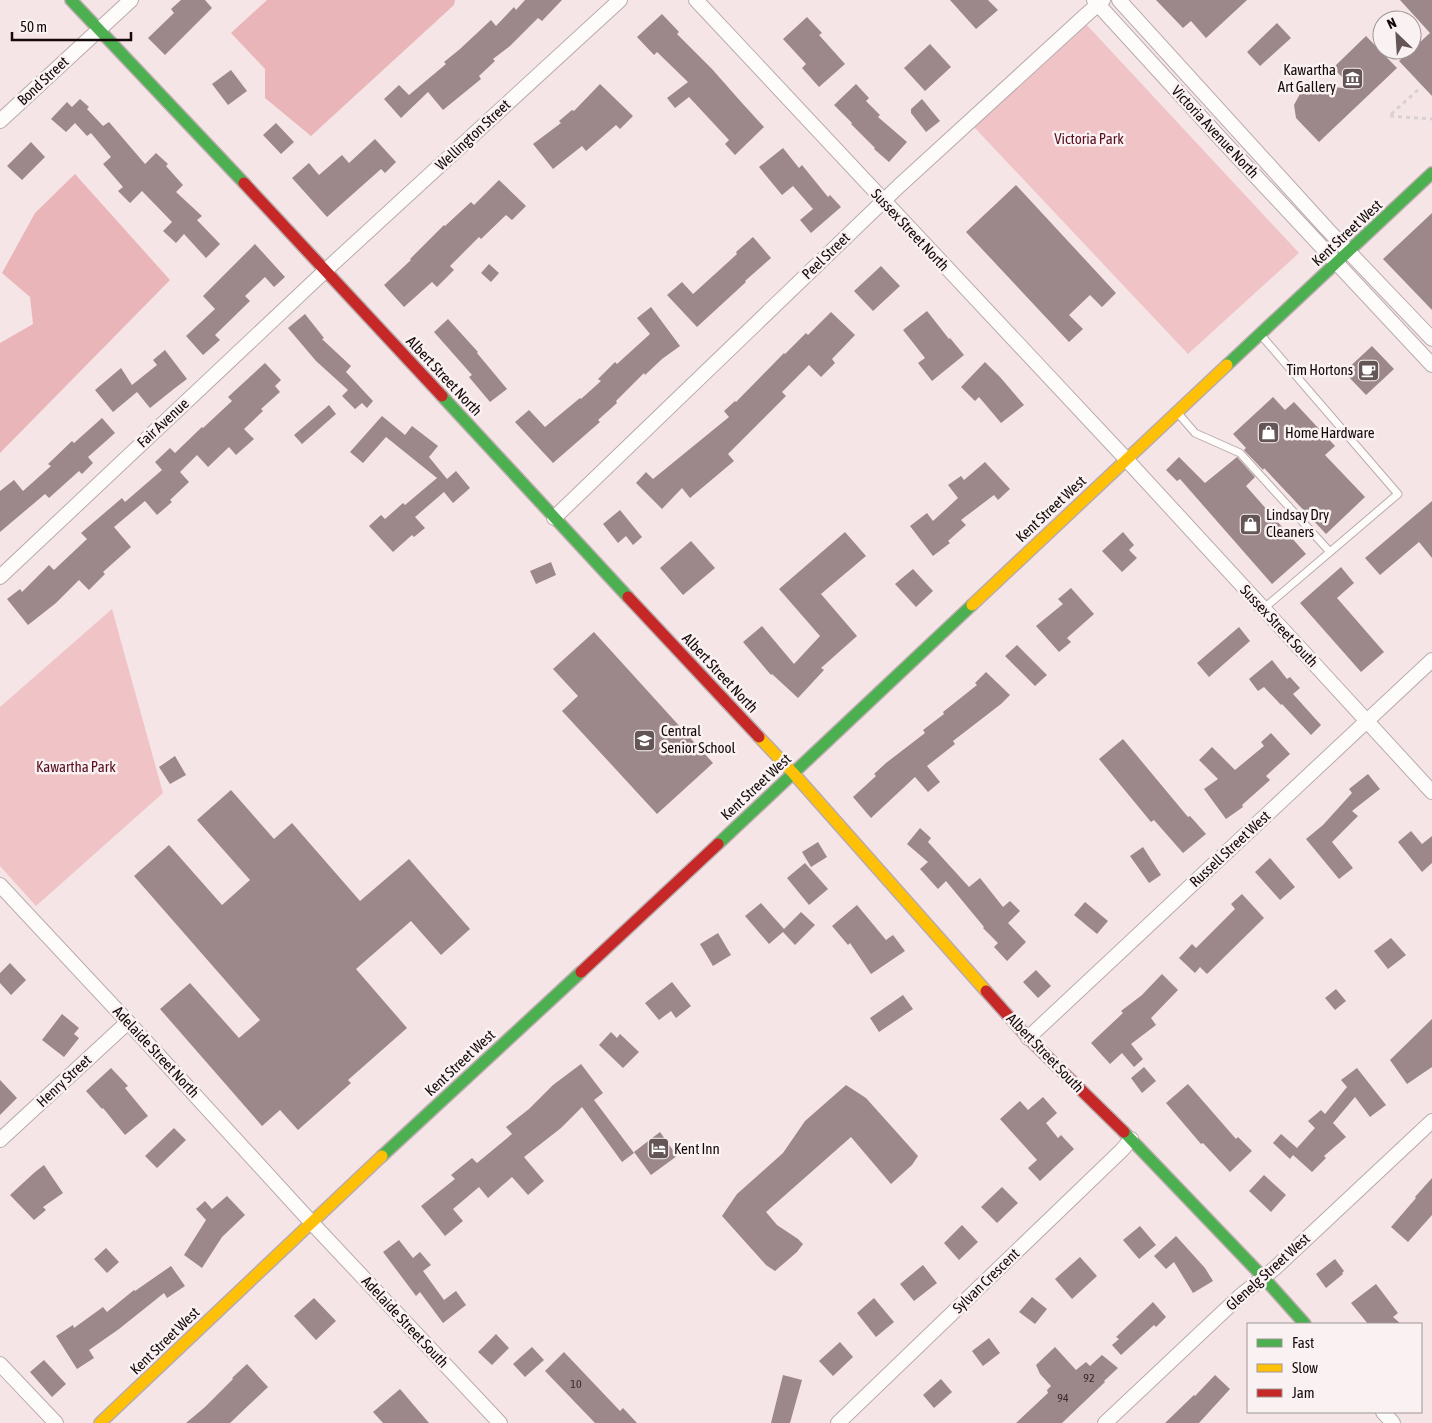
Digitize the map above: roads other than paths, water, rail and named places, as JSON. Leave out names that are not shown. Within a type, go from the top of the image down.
[{"type":"main road","name":"Albert Street North","points":[[71,0],[326,270],[554,518],[794,774]]},
{"type":"main road","name":"Kent Street West","points":[[100,1423],[311,1222],[794,774],[1126,459],[1432,173]]},
{"type":"main road","name":"Albert Street South","points":[[794,774],[1028,1038],[1132,1139],[1304,1323]]},
{"type":"street","name":"Bond Street","points":[[0,121],[131,0]]},
{"type":"street","name":"Wellington Street","points":[[326,270],[620,0]]},
{"type":"street","name":"Sussex Street North","points":[[696,0],[1126,459]]},
{"type":"street","name":"Victoria Avenue North","points":[[1119,0],[1226,119],[1432,339]]},
{"type":"street","name":"Peel Street","points":[[554,518],[898,186],[1098,1]]},
{"type":"street","name":"Victoria Avenue North","points":[[1098,1],[1336,263],[1432,365]]},
{"type":"street","name":"Fair Avenue","points":[[0,577],[326,270]]},
{"type":"street","name":"Sussex Street South","points":[[1126,459],[1432,792]]},
{"type":"street","name":"Russell Street West","points":[[1028,1038],[1432,660]]},
{"type":"street","name":"Adelaide Street North","points":[[0,885],[311,1222]]},
{"type":"street","name":"Henry Street","points":[[0,1140],[128,1022]]},
{"type":"street","name":"Glenelg Street West","points":[[1105,1423],[1240,1296],[1264,1278],[1432,1121]]},
{"type":"street","name":"Sylvan Crescent","points":[[838,1423],[1132,1139]]},
{"type":"street","name":"Adelaide Street South","points":[[311,1222],[500,1423]]},
{"type":"street","points":[[0,1364],[56,1423]]},
{"type":"lane","points":[[1260,334],[1398,494],[1263,609]]},
{"type":"lane","points":[[1177,412],[1195,433],[1240,453],[1330,552]]},
{"type":"place","name":"Kawartha Art Gallery","points":[[1352,79]]},
{"type":"place","name":"Tim Hortons","points":[[1369,370]]},
{"type":"place","name":"Home Hardware","points":[[1269,433]]},
{"type":"place","name":"Lindsay Dry Cleaners","points":[[1250,524]]},
{"type":"place","name":"Central Senior School","points":[[645,740]]},
{"type":"place","name":"Kent Inn","points":[[658,1149]]},
{"type":"park label","name":"Victoria Park","points":[[1089,139]]},
{"type":"park label","name":"Kawartha Park","points":[[76,767]]}]
